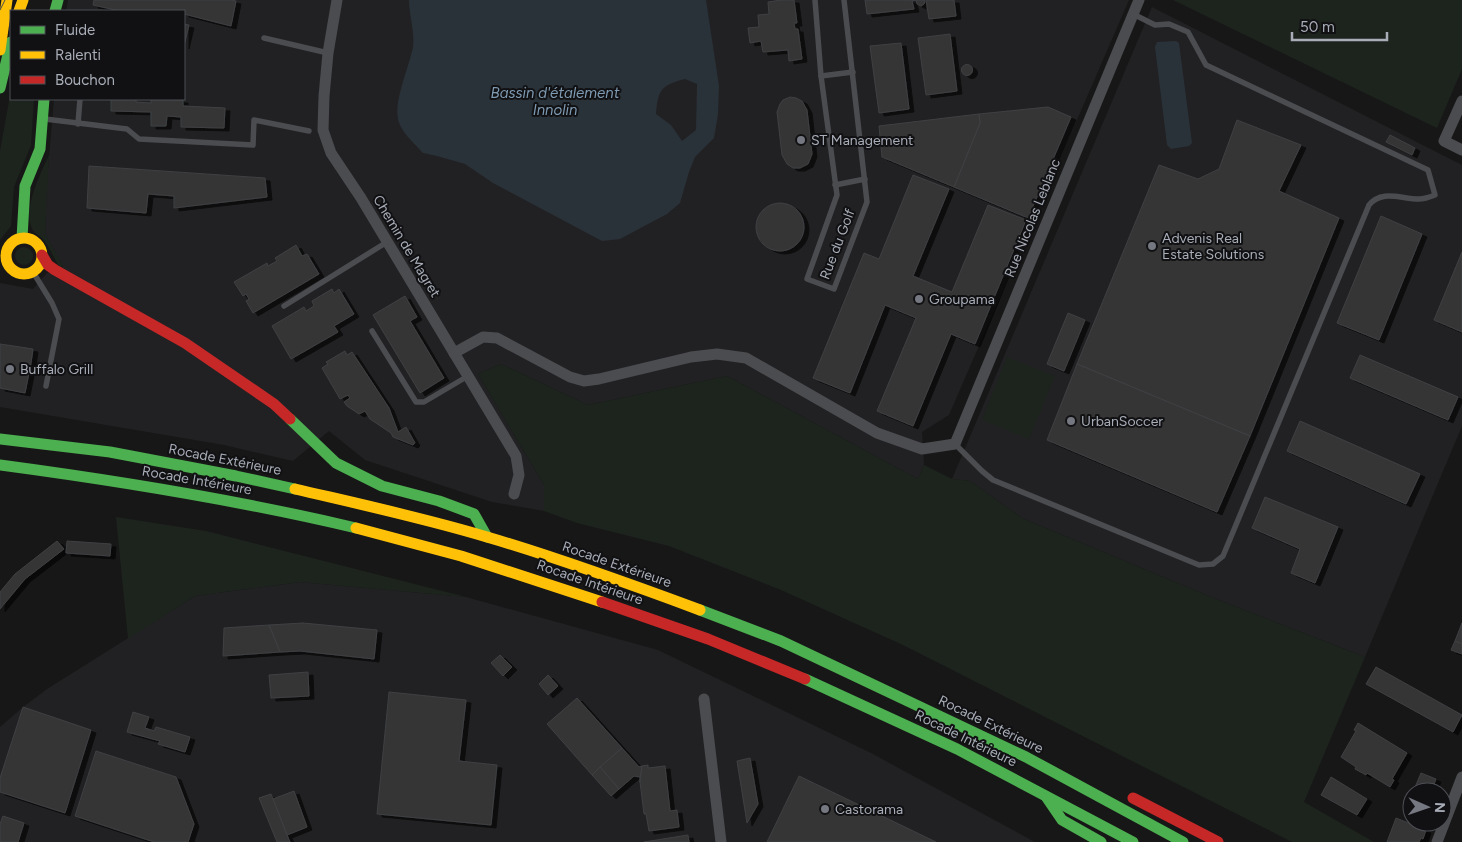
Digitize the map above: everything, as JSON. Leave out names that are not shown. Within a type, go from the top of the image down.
[{"type":"main road","points":[[0,50],[7,0]]},
{"type":"main road","points":[[0,88],[10,46]]},
{"type":"main road","points":[[22,238],[25,186],[40,148],[44,100]]},
{"type":"main road","points":[[42,255],[40,264],[33,272],[22,274],[16,272],[8,264],[6,253],[8,247],[16,239],[33,240],[38,244],[48,265],[185,343],[274,404],[336,462],[382,486],[439,501],[474,514],[487,537]]},
{"type":"main road","points":[[0,430],[110,452]]},
{"type":"main road","name":"Rocade Extérieure","points":[[0,440],[110,452],[236,476],[381,509],[487,537],[608,576],[781,641],[1026,758],[1183,842]]},
{"type":"main road","name":"Rocade Intérieure","points":[[0,465],[86,476],[236,502],[381,534],[520,574],[671,626],[775,666],[908,726],[1044,794],[1133,842]]},
{"type":"main road","points":[[1026,758],[1059,763]]},
{"type":"main road","points":[[1119,791],[1218,842]]},
{"type":"main road","points":[[1044,794],[1062,820],[1100,842]]},
{"type":"street","name":"Chemin de Magret","points":[[337,0],[328,53],[324,96],[323,130],[331,153],[361,198],[516,456],[520,475],[514,494]]},
{"type":"street","name":"Rue Nicolas Leblanc","points":[[955,444],[1139,0]]},
{"type":"street","points":[[1462,101],[1444,141],[1462,150]]},
{"type":"street","points":[[454,353],[483,337],[497,338],[570,377],[584,381],[692,357],[717,354],[746,358],[877,433],[922,449],[955,444]]},
{"type":"street","points":[[704,699],[721,842]]},
{"type":"street","points":[[1437,842],[1462,777]]},
{"type":"lane","points":[[815,0],[835,185],[865,179]]},
{"type":"lane","name":"Rue du Golf","points":[[835,185],[836,195],[806,279],[834,289],[867,202],[844,0]]},
{"type":"lane","points":[[955,444],[993,480],[1199,565],[1213,564],[1223,556],[1369,205],[1374,199],[1386,195],[1420,199],[1435,195],[1428,170],[1206,65],[1188,32],[1169,24],[1155,25],[1133,14]]},
{"type":"lane","points":[[264,38],[328,53]]},
{"type":"lane","points":[[822,76],[853,72]]},
{"type":"lane","points":[[78,124],[80,100]]},
{"type":"lane","points":[[43,119],[127,129],[139,140],[253,144],[254,120],[309,131]]},
{"type":"lane","points":[[284,306],[387,242]]},
{"type":"lane","points":[[33,272],[52,303],[59,319],[46,386]]},
{"type":"lane","points":[[372,331],[416,402],[424,402],[468,376]]},
{"type":"shaded area","points":[[68,0],[1129,0],[949,415],[922,432],[924,465],[918,479],[727,376],[588,405],[501,364],[478,374],[544,485],[544,511],[492,502],[365,460],[329,431],[293,461],[224,445],[0,407],[0,283],[33,289],[47,273],[63,266],[45,234],[47,180],[54,100],[185,100],[185,10],[66,10]]},
{"type":"shaded area","points":[[1173,0],[1462,0],[1462,69],[1437,128]]},
{"type":"shaded area","points":[[1152,7],[1462,165],[1462,426],[1365,657],[1211,597],[1022,518],[970,481],[952,479]]},
{"type":"shaded area","points":[[10,96],[10,100],[34,100],[31,145],[14,187],[11,226],[0,240],[0,151]]},
{"type":"shaded area","points":[[49,155],[45,234],[63,265],[60,268],[45,241],[35,233],[29,216],[33,194]]},
{"type":"shaded area","points":[[20,247],[28,247],[33,252],[31,263],[20,265],[15,260],[15,252]]},
{"type":"shaded area","points":[[1007,357],[1055,376],[1029,439],[982,420]]},
{"type":"shaded area","points":[[501,364],[588,405],[727,376],[918,479],[924,465],[952,479],[970,481],[1022,518],[1211,597],[1365,657],[1304,802],[1374,842],[1292,842],[903,645],[781,590],[669,546],[577,523],[544,511],[544,485],[478,374]]},
{"type":"shaded area","points":[[116,517],[206,531],[466,597],[300,582],[195,596],[128,639]]},
{"type":"shaded area","points":[[300,582],[466,597],[658,650],[871,753],[1035,842],[0,842],[0,727],[23,707],[47,689],[195,596]]},
{"type":"water","name":"Bassin d'étalement Innolin","points":[[409,0],[706,0],[719,86],[718,114],[714,138],[695,157],[680,203],[667,214],[620,239],[602,241],[493,183],[465,164],[423,153],[399,124],[397,111],[413,47]],"holes":[[[685,79],[697,84],[696,130],[682,141],[671,125],[656,114],[658,99],[662,90],[671,84]]]},
{"type":"water","points":[[1176,41],[1179,43],[1192,143],[1189,146],[1171,149],[1167,145],[1155,47],[1157,42]]},
{"type":"building","points":[[94,0],[236,1],[231,26],[185,14],[185,10],[116,10],[93,5]]},
{"type":"building","points":[[794,0],[797,23],[794,23],[795,29],[798,29],[802,59],[789,61],[788,50],[763,52],[761,41],[750,43],[748,28],[759,27],[758,15],[769,14],[768,2]]},
{"type":"building","points":[[865,0],[916,0],[912,1],[914,9],[867,14]]},
{"type":"building","points":[[916,0],[925,1],[921,6],[917,4]]},
{"type":"building","points":[[926,0],[954,0],[956,16],[929,19]]},
{"type":"building","points":[[185,24],[189,25],[185,42]]},
{"type":"building","points":[[950,34],[957,91],[926,95],[918,38]]},
{"type":"building","points":[[901,43],[909,109],[879,113],[870,46]]},
{"type":"building","points":[[965,65],[969,65],[972,70],[971,74],[965,75],[962,72],[962,68]]},
{"type":"building","points":[[790,97],[802,101],[807,110],[812,154],[808,164],[800,168],[793,168],[787,164],[782,155],[777,112],[783,100]]},
{"type":"building","points":[[111,100],[136,100],[136,102],[151,103],[151,100],[183,100],[183,106],[225,108],[224,128],[181,127],[181,117],[167,116],[166,126],[151,126],[151,112],[111,111]]},
{"type":"building","points":[[1048,107],[1071,117],[1028,218],[954,187],[980,123],[979,114]]},
{"type":"building","points":[[979,114],[980,123],[954,187],[882,157],[879,126]]},
{"type":"building","points":[[1237,120],[1301,145],[1279,191],[1339,218],[1250,436],[1077,364],[1159,165],[1198,179],[1219,169]]},
{"type":"building","points":[[1390,135],[1415,148],[1412,155],[1386,142]]},
{"type":"building","points":[[89,166],[265,178],[267,197],[174,208],[174,196],[148,194],[146,213],[87,208]]},
{"type":"building","name":"Groupama","points":[[913,175],[949,189],[913,276],[952,292],[988,205],[1026,220],[975,344],[951,334],[913,426],[877,411],[916,318],[885,305],[850,393],[813,378],[864,253],[879,259]]},
{"type":"building","points":[[775,203],[785,203],[797,210],[804,222],[804,232],[797,244],[785,251],[775,251],[767,247],[760,240],[756,232],[756,222],[760,214],[767,207]]},
{"type":"building","points":[[1381,216],[1422,234],[1379,340],[1337,323]]},
{"type":"building","points":[[296,245],[302,256],[307,254],[319,274],[253,313],[246,301],[249,299],[246,294],[243,296],[234,282],[267,263],[268,266],[277,261],[275,258]]},
{"type":"building","points":[[1462,252],[1462,332],[1434,320]]},
{"type":"building","points":[[332,289],[334,293],[339,289],[354,314],[334,326],[338,332],[291,359],[272,326],[304,307],[306,311],[314,306],[312,301]]},
{"type":"building","points":[[405,296],[417,317],[410,321],[444,378],[420,393],[373,315]]},
{"type":"building","points":[[1068,313],[1085,320],[1064,371],[1047,364]]},
{"type":"building","name":"Buffalo Grill","points":[[0,344],[33,349],[30,370],[21,368],[20,371],[29,373],[25,393],[0,388]]},
{"type":"building","points":[[345,351],[347,355],[352,352],[389,408],[398,432],[406,427],[415,443],[413,445],[393,437],[391,433],[370,419],[365,411],[359,414],[347,406],[344,402],[350,398],[348,395],[340,399],[322,368],[328,364],[326,362]]},
{"type":"building","points":[[1360,355],[1458,397],[1448,420],[1350,378]]},
{"type":"building","points":[[1077,364],[1250,436],[1217,512],[1047,440]]},
{"type":"building","points":[[1300,421],[1420,474],[1406,504],[1287,451]]},
{"type":"building","points":[[1265,497],[1338,527],[1315,583],[1291,573],[1300,549],[1252,528]]},
{"type":"building","points":[[57,541],[64,549],[25,579],[0,609],[0,592],[15,574]]},
{"type":"building","points":[[67,541],[111,544],[110,556],[66,553]]},
{"type":"building","points":[[303,623],[377,630],[374,659],[300,651],[280,652],[269,625]]},
{"type":"building","points":[[1462,623],[1462,644],[1455,641]]},
{"type":"building","points":[[269,625],[280,652],[223,656],[224,628]]},
{"type":"building","points":[[1455,641],[1462,644],[1462,654],[1451,650]]},
{"type":"building","points":[[500,655],[512,667],[503,676],[491,663]]},
{"type":"building","points":[[1376,667],[1462,715],[1453,732],[1366,684]]},
{"type":"building","points":[[308,672],[309,696],[271,698],[269,675]]},
{"type":"building","points":[[548,675],[558,686],[548,695],[539,684]]},
{"type":"building","points":[[389,692],[466,700],[459,761],[497,765],[491,825],[377,814]]},
{"type":"building","points":[[577,698],[622,748],[592,775],[547,724]]},
{"type":"building","points":[[23,707],[91,730],[65,813],[0,792],[0,778]]},
{"type":"building","points":[[133,712],[149,717],[145,728],[154,731],[156,727],[190,737],[185,752],[158,744],[160,741],[127,732]]},
{"type":"building","points":[[1358,723],[1407,753],[1392,779],[1394,780],[1390,787],[1367,773],[1366,775],[1355,769],[1356,767],[1341,757],[1356,731],[1354,730]]},
{"type":"building","points":[[622,748],[639,767],[642,766],[640,782],[640,777],[634,776],[619,789],[600,767]]},
{"type":"building","points":[[96,751],[176,777],[194,824],[188,842],[154,842],[75,816]]},
{"type":"building","points":[[750,758],[758,804],[747,823],[737,761]]},
{"type":"building","points":[[648,765],[648,768],[665,766],[670,811],[677,810],[679,827],[649,831],[646,814],[644,814],[640,782],[642,766]]},
{"type":"building","points":[[600,767],[619,789],[611,796],[592,775]]},
{"type":"building","points":[[1421,773],[1436,779],[1435,782],[1417,782]]},
{"type":"building","name":"Castorama","points":[[799,776],[936,842],[767,842]]},
{"type":"building","points":[[1331,777],[1367,799],[1357,815],[1321,795]]},
{"type":"building","points":[[294,791],[307,827],[287,835],[273,799]]},
{"type":"building","points":[[271,794],[290,842],[277,842],[259,798]]},
{"type":"building","points":[[3,816],[24,823],[18,842],[0,842],[0,824]]},
{"type":"building","points":[[1396,818],[1402,820],[1402,832],[1425,832],[1423,839],[1421,838],[1419,842],[1387,842]]},
{"type":"building","points":[[688,835],[689,842],[644,842]]},
{"type":"tram line","points":[[0,10],[5,0]]},
{"type":"traffic: fast","points":[[55,10],[58,0]]},
{"type":"traffic: fast","points":[[0,88],[10,46]]},
{"type":"traffic: fast","points":[[22,238],[25,186],[40,149],[44,100]]},
{"type":"traffic: fast","points":[[290,419],[336,463],[382,486],[439,501],[474,514],[487,537]]},
{"type":"traffic: fast","points":[[0,439],[110,452],[295,489]]},
{"type":"traffic: fast","points":[[0,465],[179,492],[356,528]]},
{"type":"traffic: fast","points":[[700,610],[781,641],[1026,757],[1183,842]]},
{"type":"traffic: fast","points":[[805,679],[957,749],[1133,842]]},
{"type":"traffic: fast","points":[[1047,798],[1062,820],[1101,842]]},
{"type":"traffic: slow","points":[[0,50],[7,0]]},
{"type":"traffic: slow","points":[[19,10],[23,0]]},
{"type":"traffic: slow","points":[[24,238],[31,239],[37,243],[41,249],[42,256],[41,263],[37,269],[31,273],[24,274],[17,273],[11,269],[7,263],[6,256],[7,249],[11,243],[17,239],[24,238]]},
{"type":"traffic: slow","points":[[295,489],[415,517],[514,545],[568,562],[700,610]]},
{"type":"traffic: slow","points":[[356,528],[461,556],[602,602]]},
{"type":"traffic: jam","points":[[42,255],[48,265],[55,270],[185,343],[274,404],[290,419]]},
{"type":"traffic: jam","points":[[602,602],[708,639],[805,679]]},
{"type":"traffic: jam","points":[[1133,798],[1218,842]]},
{"type":"place","name":"ST Management","points":[[801,140]]},
{"type":"place","name":"Advenis Real Estate Solutions","points":[[1152,246]]},
{"type":"place","name":"Groupama","points":[[919,299]]},
{"type":"place","name":"Buffalo Grill","points":[[10,369]]},
{"type":"place","name":"UrbanSoccer","points":[[1071,421]]},
{"type":"place","name":"Castorama","points":[[825,809]]}]
